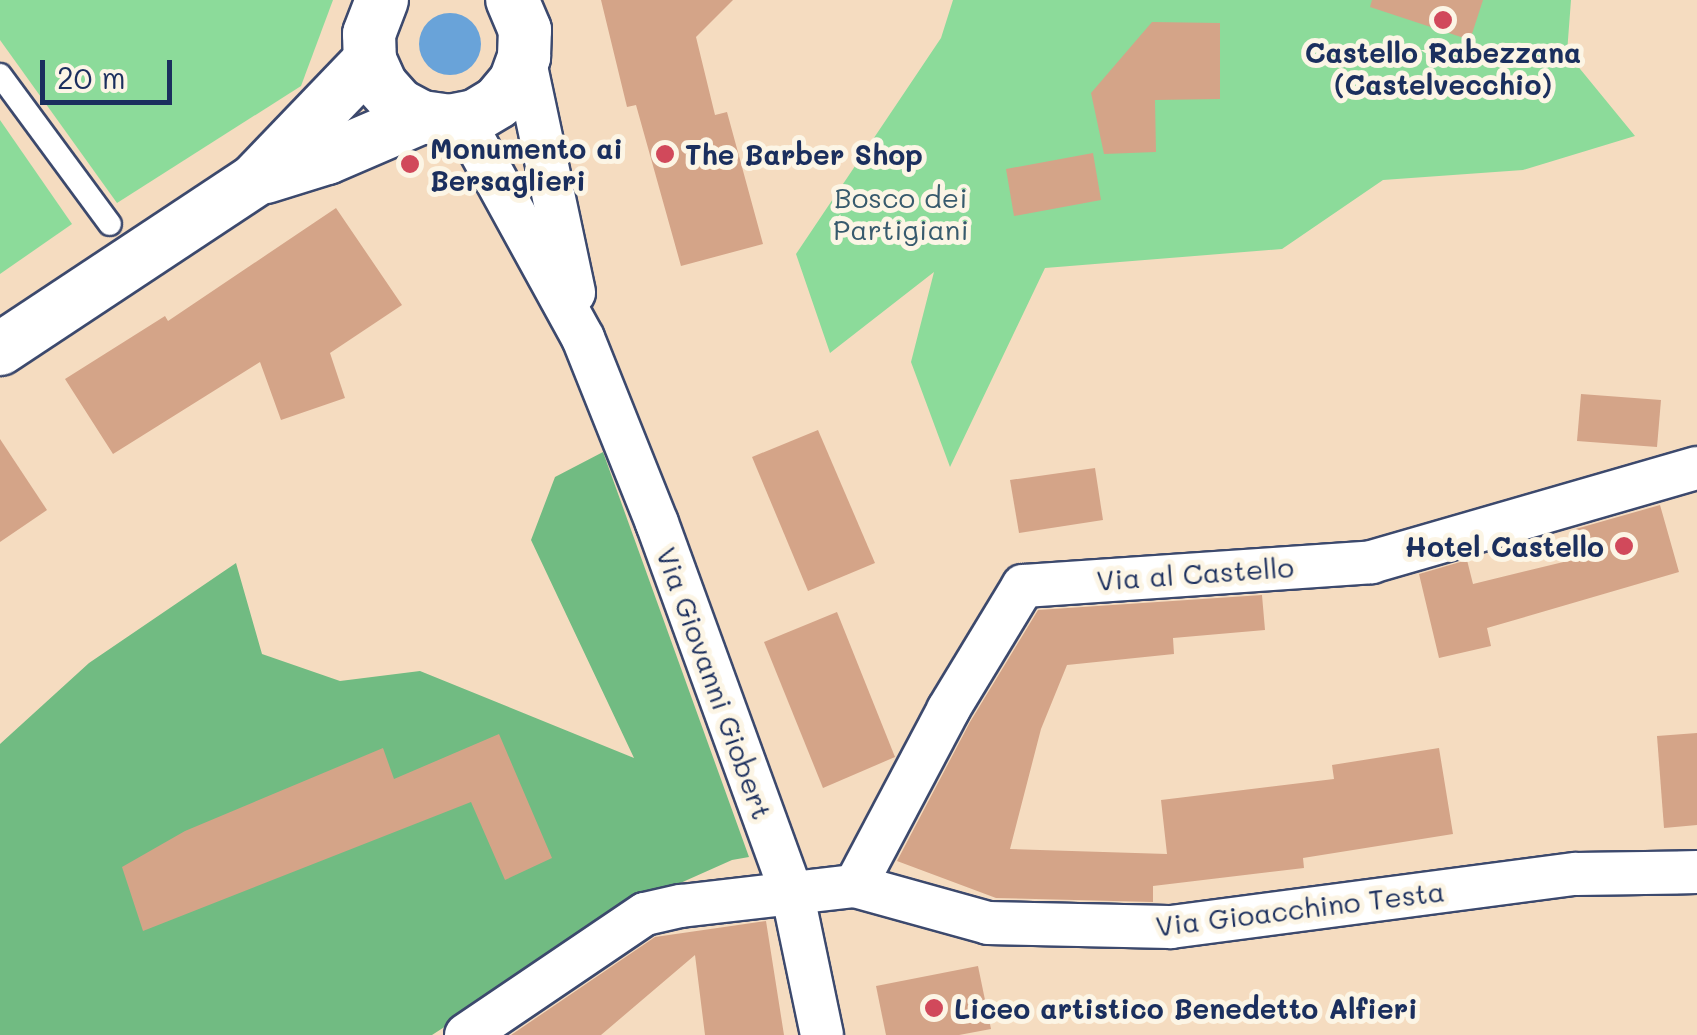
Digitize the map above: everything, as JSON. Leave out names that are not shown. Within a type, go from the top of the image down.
[{"type":"street","points":[[377,3],[368,34],[370,60],[381,85],[398,105],[442,118]]},
{"type":"street","points":[[255,180],[498,102],[515,82],[525,22]]},
{"type":"street","name":"Via Giovanni Giobert","points":[[525,22],[583,338]]},
{"type":"street","points":[[0,349],[255,180],[370,60]]},
{"type":"street","name":"Via Giovanni Giobert","points":[[442,118],[583,338],[657,523],[793,896],[822,1035]]},
{"type":"street","name":"Via al Castello","points":[[855,886],[948,710],[1024,586],[1371,562],[1697,468]]},
{"type":"street","name":"Via Gioacchino Testa","points":[[466,1035],[645,914],[681,906],[855,886],[988,922],[1171,927],[1576,874],[1697,872]]},
{"type":"lane","points":[[0,74],[110,224]]},
{"type":"green space","points":[[0,0],[333,0],[301,86],[117,203],[0,40]]},
{"type":"green space","name":"Bosco dei Partigiani","points":[[953,0],[1571,0],[1567,53],[1635,136],[1523,170],[1383,180],[1282,249],[1045,268],[950,467],[911,362],[934,272],[830,353],[796,254],[941,38]]},
{"type":"green space","points":[[0,120],[72,224],[0,274]]},
{"type":"green space","points":[[603,452],[749,857],[732,860],[640,901],[432,1035],[0,1035],[0,744],[89,663],[236,563],[262,654],[340,681],[420,671],[634,758],[531,540],[555,477]]},
{"type":"water","points":[[450,13],[472,22],[481,44],[472,66],[450,75],[428,66],[419,44],[428,22]]},
{"type":"building","points":[[601,0],[733,0],[696,37],[715,115],[727,112],[763,244],[681,266],[636,105],[627,107]]},
{"type":"building","name":"Castello Rabezzana (Castelvecchio)","points":[[1372,0],[1483,0],[1470,40],[1370,7]]},
{"type":"building","points":[[1152,22],[1220,23],[1220,99],[1155,100],[1156,152],[1104,154],[1091,93]]},
{"type":"building","points":[[1093,153],[1101,200],[1014,216],[1006,169]]},
{"type":"building","points":[[336,208],[402,305],[330,353],[345,398],[281,420],[260,362],[113,454],[65,379],[165,316],[168,321]]},
{"type":"building","points":[[1581,394],[1661,400],[1657,447],[1577,441]]},
{"type":"building","points":[[818,430],[875,563],[808,591],[752,457]]},
{"type":"building","points":[[0,439],[47,510],[0,542]]},
{"type":"building","points":[[1095,468],[1103,520],[1019,533],[1010,480]]},
{"type":"building","points":[[1660,505],[1679,572],[1487,628],[1491,646],[1439,658],[1419,574],[1467,560],[1473,584],[1580,558],[1572,530]]},
{"type":"building","points":[[1262,595],[1265,630],[1173,638],[1174,654],[1067,665],[1041,729],[1010,849],[1167,854],[1161,800],[1334,779],[1332,765],[1439,748],[1453,834],[1303,858],[1304,868],[1153,886],[1153,902],[996,898],[897,861],[970,722],[1038,610]]},
{"type":"building","points":[[837,612],[895,757],[823,788],[764,642]]},
{"type":"building","points":[[1697,733],[1697,825],[1664,828],[1657,736]]},
{"type":"building","points":[[499,734],[552,858],[505,880],[471,802],[143,931],[122,867],[185,831],[383,748],[394,779]]},
{"type":"building","points":[[766,921],[784,1035],[705,1035],[695,955],[601,1035],[511,1035],[655,937]]},
{"type":"building","name":"Liceo artistico Benedetto Alfieri","points":[[978,966],[991,1029],[959,1035],[886,1035],[876,986]]},
{"type":"place","name":"Castello Rabezzana (Castelvecchio)","points":[[1443,20]]},
{"type":"place","name":"The Barber Shop","points":[[665,154]]},
{"type":"place","name":"Monumento ai Bersaglieri","points":[[410,164]]},
{"type":"place","name":"Hotel Castello","points":[[1624,546]]},
{"type":"place","name":"Liceo artistico Benedetto Alfieri","points":[[934,1008]]}]
